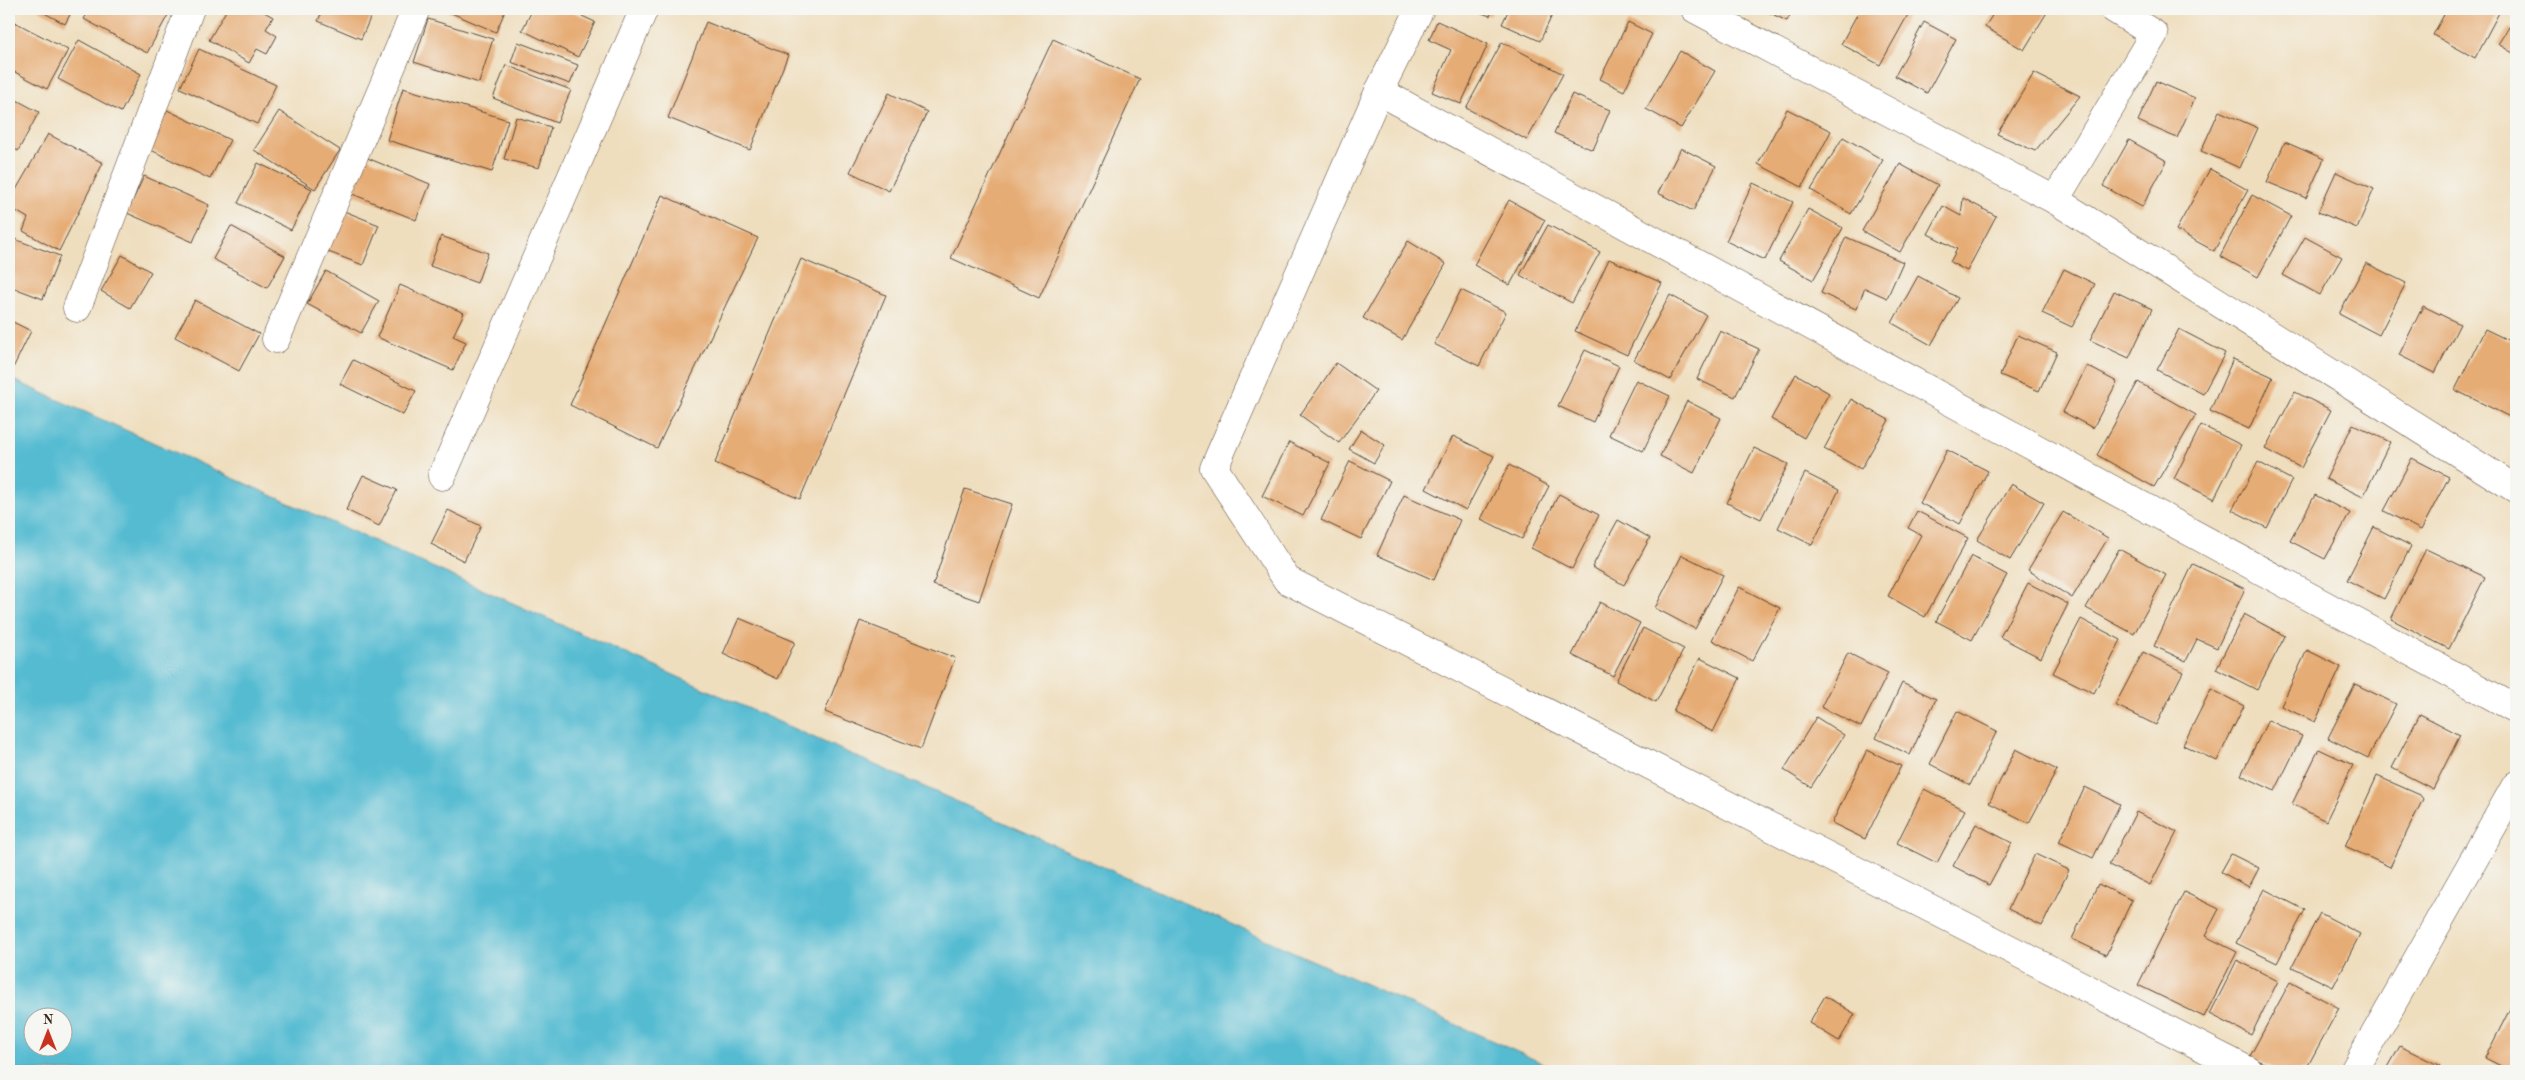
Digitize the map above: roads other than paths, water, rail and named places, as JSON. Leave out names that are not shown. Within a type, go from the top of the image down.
[{"type":"street","points":[[77,308],[190,9]]},
{"type":"street","points":[[276,339],[416,9]]},
{"type":"street","points":[[442,476],[644,9]]},
{"type":"street","points":[[1420,9],[1379,91],[1214,468],[1287,580],[2249,1071]]},
{"type":"street","points":[[1695,9],[2055,200],[2516,489]]},
{"type":"street","points":[[2055,200],[2154,34],[2114,9]]},
{"type":"street","points":[[1379,91],[2516,709]]},
{"type":"street","points":[[2354,1071],[2516,785]]},
{"type":"water","points":[[9,378],[1560,1071],[9,1071]]}]
